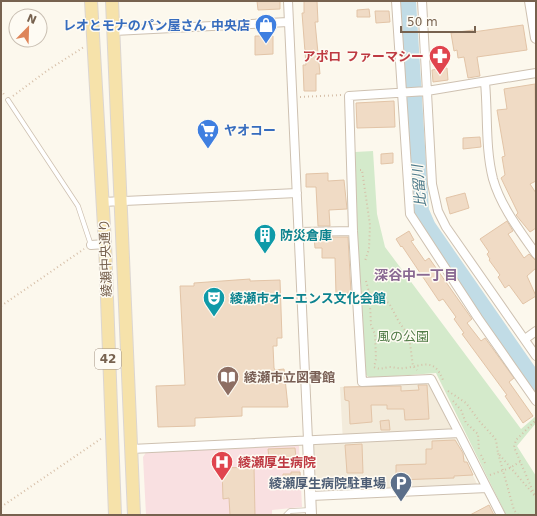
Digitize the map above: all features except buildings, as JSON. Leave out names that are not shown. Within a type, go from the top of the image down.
[{"type":"main road","name":"綾瀬中央通り","points":[[92,1],[105,244],[115,515]]},
{"type":"main road","name":"綾瀬中央通り","points":[[112,1],[134,515]]},
{"type":"street","points":[[288,1],[311,512]]},
{"type":"street","points":[[396,1],[404,92],[410,214],[478,318],[536,401]]},
{"type":"street","points":[[422,1],[423,91],[432,184],[438,211],[446,227],[536,356]]},
{"type":"street","points":[[530,1],[536,38]]},
{"type":"street","points":[[114,31],[288,22]]},
{"type":"street","points":[[501,515],[490,484],[459,433],[431,379],[362,382],[359,303],[353,231],[348,96],[423,91],[536,73]]},
{"type":"street","points":[[485,82],[489,152],[494,180],[506,209],[536,254]]},
{"type":"street","points":[[102,202],[297,193]]},
{"type":"street","points":[[299,232],[353,231]]},
{"type":"street","points":[[90,245],[105,244]]},
{"type":"street","points":[[525,339],[536,331]]},
{"type":"street","points":[[131,449],[459,433]]},
{"type":"street","points":[[311,496],[490,484]]},
{"type":"lane","points":[[8,100],[78,206],[90,245]]},
{"type":"lane","points":[[286,515],[290,511],[311,512]]},
{"type":"path","points":[[8,100],[48,70],[93,42]]},
{"type":"path","points":[[292,98],[348,96]]},
{"type":"path","points":[[351,171],[362,170],[370,225],[369,249],[364,266]]},
{"type":"path","points":[[1,306],[90,245]]},
{"type":"path","points":[[364,274],[371,299],[371,325],[375,334],[376,354],[374,367],[379,369],[392,367],[404,368],[424,364],[430,365],[440,373],[444,385]]},
{"type":"path","points":[[359,303],[380,298],[389,303],[410,339],[413,366],[417,371],[418,379]]},
{"type":"path","points":[[446,388],[449,397],[461,410],[466,423],[478,434],[479,450],[490,475],[490,484]]},
{"type":"path","points":[[448,392],[466,403],[480,422],[494,436],[514,510],[518,515]]},
{"type":"path","points":[[536,420],[516,440],[514,447],[536,497]]},
{"type":"path","points":[[1,508],[94,442],[111,434]]},
{"type":"path","points":[[498,453],[536,497]]},
{"type":"path","points":[[490,475],[510,468],[521,461]]},
{"type":"shaded area","points":[[429,382],[477,484],[319,490],[316,487],[314,444],[343,443],[340,387]]},
{"type":"shaded area","name":"綾瀬厚生病院","points":[[295,444],[299,446],[302,507],[272,510],[272,515],[146,515],[143,457],[147,451]]},
{"type":"green space","name":"風の公園","points":[[373,151],[377,214],[385,247],[521,429],[536,416],[536,423],[517,446],[536,476],[536,515],[506,515],[436,373],[370,378],[366,375],[356,222],[355,152]]},
{"type":"waterway","name":"比留川","points":[[407,1],[420,211],[427,227],[536,384]]},
{"type":"place","name":"レオとモナのパン屋さん 中央店","points":[[266,44]]},
{"type":"place","name":"アポロ ファーマシー","points":[[440,76]]},
{"type":"place","name":"ヤオコー","points":[[208,150]]},
{"type":"place","name":"防災倉庫","points":[[265,254]]},
{"type":"place","name":"綾瀬市オーエンス文化会館","points":[[214,318]]},
{"type":"place","name":"綾瀬市立図書館","points":[[228,396]]},
{"type":"place","name":"綾瀬厚生病院","points":[[222,482]]},
{"type":"place","name":"綾瀬厚生病院駐車場","points":[[401,502]]},
{"type":"district","name":"深谷中一丁目","points":[[416,275]]}]
